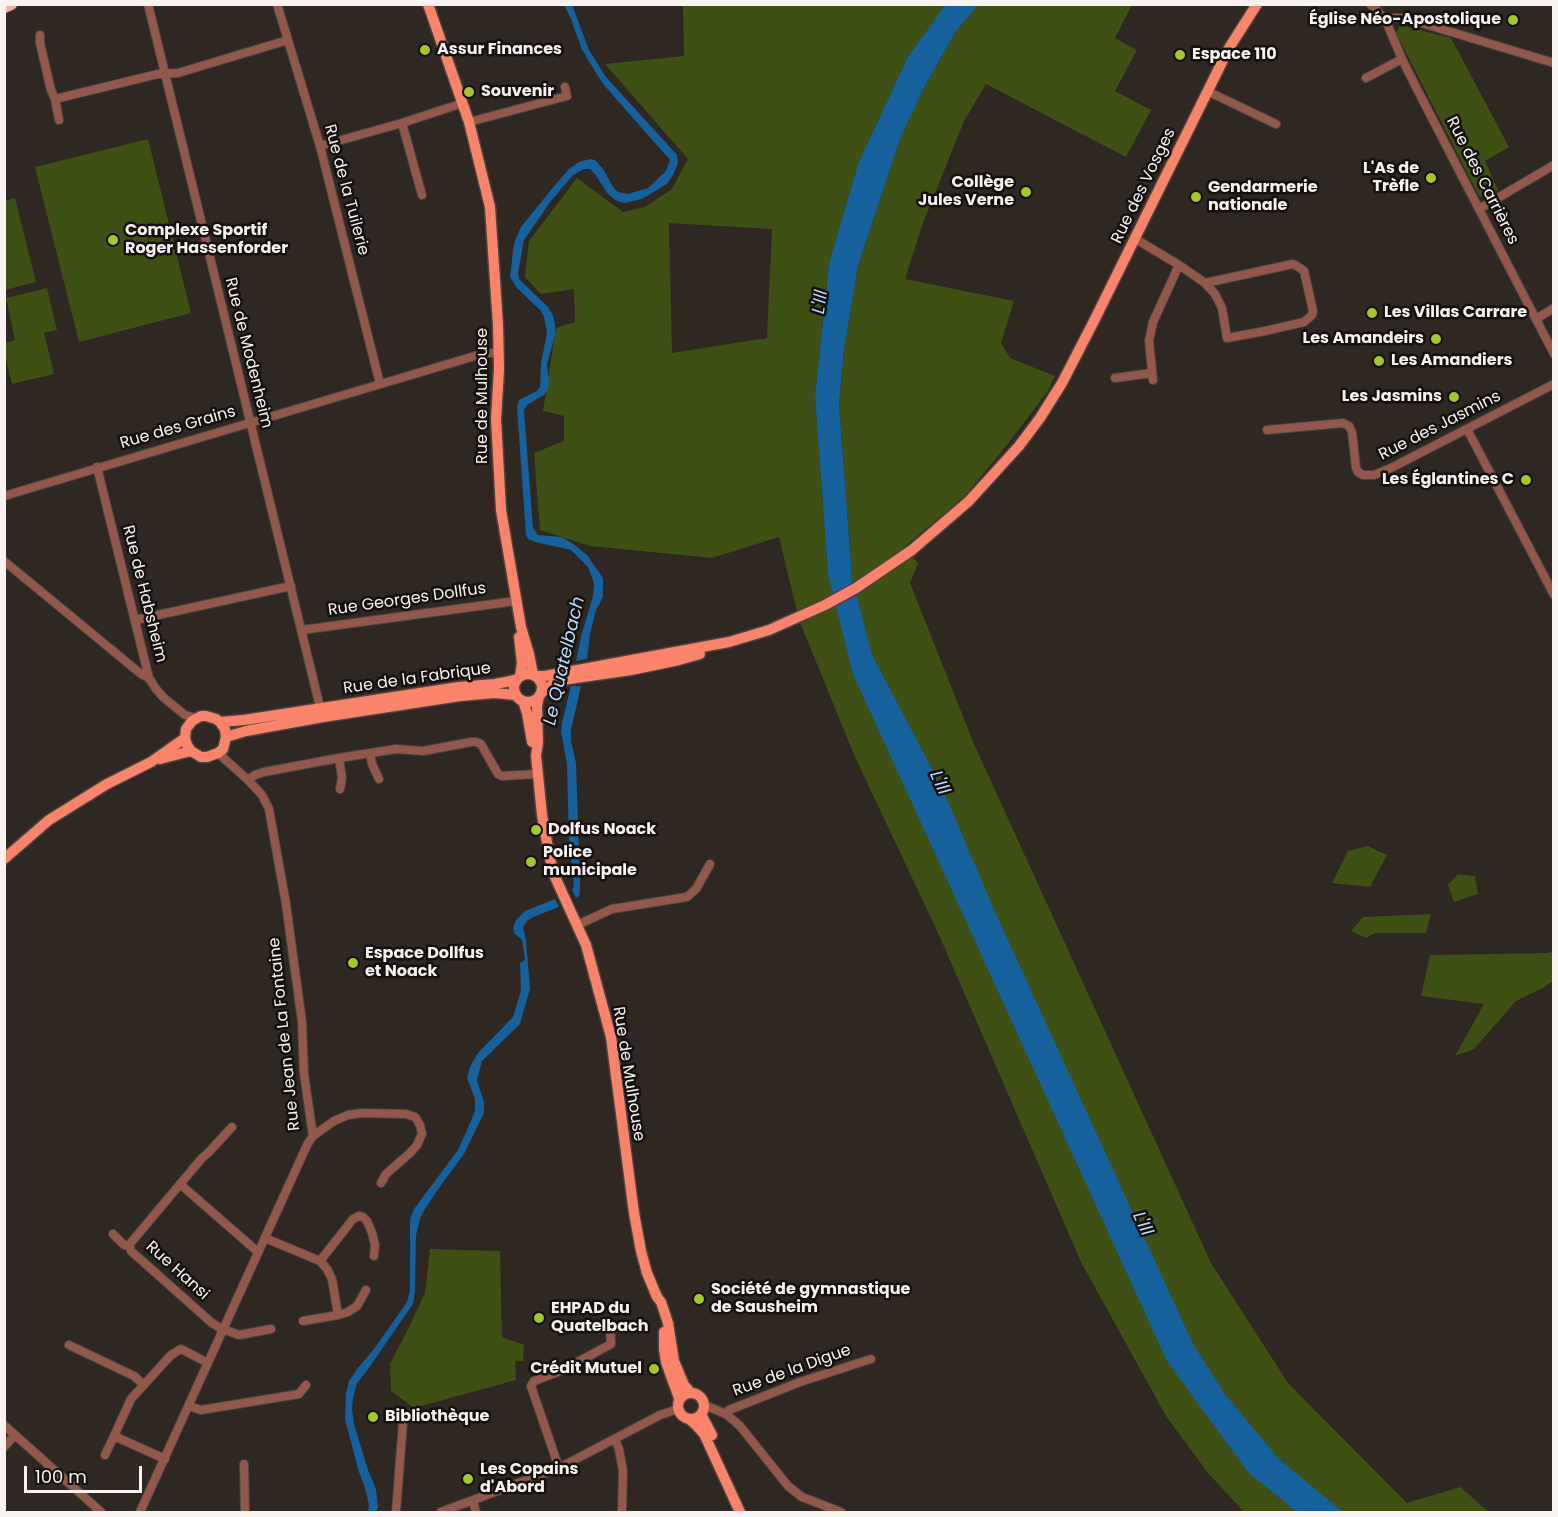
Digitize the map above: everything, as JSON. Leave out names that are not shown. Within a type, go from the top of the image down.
[{"type":"highway","points":[[4,7],[11,4]]},
{"type":"main road","name":"Rue de Mulhouse","points":[[428,4],[469,122],[490,207],[498,325],[496,419],[501,510],[521,627],[535,675]]},
{"type":"main road","name":"Rue des Vosges","points":[[570,675],[729,642],[760,633],[801,616],[856,588],[890,566],[929,537],[969,501],[1019,446],[1062,383],[1229,48],[1257,4]]},
{"type":"main road","name":"Rue de Mulhouse","points":[[519,677],[522,663],[519,639],[521,627]]},
{"type":"main road","points":[[525,674],[570,675],[532,701],[520,698],[514,687],[519,677],[525,674]]},
{"type":"main road","points":[[535,675],[542,684],[540,695]]},
{"type":"main road","name":"Rue de la Fabrique","points":[[226,737],[321,712],[459,687],[495,684],[519,677]]},
{"type":"main road","name":"Rue de la Fabrique","points":[[220,722],[494,693],[520,698]]},
{"type":"main road","name":"Rue de Mulhouse","points":[[536,755],[537,706],[540,695]]},
{"type":"main road","name":"Rue de Mulhouse","points":[[520,698],[527,713],[536,755],[546,844],[552,868],[578,925],[593,969],[611,1037],[641,1251],[670,1330],[674,1361],[684,1385],[690,1392]]},
{"type":"main road","points":[[206,716],[220,722],[225,729],[226,737],[223,748],[218,753],[201,757],[191,751],[185,738],[190,720],[206,716]]},
{"type":"main road","points":[[4,859],[49,820],[107,784],[151,762],[185,738]]},
{"type":"main road","points":[[151,762],[191,751]]},
{"type":"main road","name":"Rue de Mulhouse","points":[[657,1297],[656,1304],[664,1331],[666,1362],[679,1404]]},
{"type":"main road","points":[[733,1495],[728,1473],[702,1409],[701,1397],[694,1393],[686,1393],[679,1404],[682,1416],[689,1419],[704,1434],[740,1512]]},
{"type":"main road","points":[[689,1419],[696,1418],[702,1409]]},
{"type":"street","name":"Rue de Modenheim","points":[[148,4],[321,712]]},
{"type":"street","name":"Rue de la Tuilerie","points":[[277,4],[320,146],[380,384]]},
{"type":"street","points":[[1370,4],[1386,21],[1392,18],[1405,18],[1554,63]]},
{"type":"street","name":"Rue des Carrières","points":[[1386,21],[1402,59],[1554,354]]},
{"type":"street","points":[[40,34],[40,43],[59,120]]},
{"type":"street","points":[[55,99],[165,73],[178,73],[288,40]]},
{"type":"street","points":[[1366,78],[1402,59]]},
{"type":"street","points":[[469,122],[567,96],[565,87]]},
{"type":"street","points":[[1207,91],[1276,124]]},
{"type":"street","points":[[320,146],[463,104]]},
{"type":"street","points":[[402,123],[422,195]]},
{"type":"street","points":[[1479,208],[1554,165]]},
{"type":"street","points":[[1134,238],[1179,265],[1215,294],[1222,308],[1227,338],[1304,322],[1313,311],[1304,271],[1293,264],[1205,284]]},
{"type":"street","points":[[1115,378],[1153,376],[1149,341],[1153,322],[1179,265]]},
{"type":"street","points":[[1215,294],[1217,281]]},
{"type":"street","points":[[1536,319],[1554,308]]},
{"type":"street","name":"Rue des Grains","points":[[4,495],[485,353],[499,353]]},
{"type":"street","name":"Rue des Jasmins","points":[[1267,430],[1343,423],[1349,426],[1352,432],[1358,472],[1363,475],[1374,475],[1554,384]]},
{"type":"street","points":[[1467,429],[1552,592]]},
{"type":"street","name":"Rue de Habsheim","points":[[97,468],[149,678],[164,698],[190,720]]},
{"type":"street","points":[[4,561],[141,674],[149,678]]},
{"type":"street","points":[[135,620],[291,586]]},
{"type":"street","name":"Rue Georges Dollfus","points":[[302,630],[516,601]]},
{"type":"street","points":[[248,780],[264,772],[339,758],[396,749],[423,751],[471,741],[481,744],[498,774],[502,776],[538,774]]},
{"type":"street","name":"Rue Jean de La Fontaine","points":[[140,1512],[312,1136],[304,1074],[302,1022],[286,904],[269,808],[262,795],[218,753]]},
{"type":"street","points":[[370,753],[379,779]]},
{"type":"street","points":[[339,758],[342,778],[340,789]]},
{"type":"street","points":[[578,925],[612,909],[687,897],[696,889],[710,864]]},
{"type":"street","points":[[312,1136],[334,1121],[348,1115],[406,1114],[415,1117],[422,1134],[417,1145],[386,1174],[381,1183]]},
{"type":"street","points":[[129,1245],[202,1158],[232,1127]]},
{"type":"street","points":[[180,1184],[258,1252]]},
{"type":"street","points":[[320,1261],[353,1219],[359,1216],[368,1221],[375,1256]]},
{"type":"street","name":"Rue Hansi","points":[[113,1234],[124,1245],[129,1245],[131,1251],[212,1323],[224,1329]]},
{"type":"street","points":[[265,1238],[320,1261],[332,1279],[338,1315]]},
{"type":"street","points":[[303,1322],[348,1312],[357,1306],[366,1290]]},
{"type":"street","points":[[559,1468],[531,1386],[534,1381],[563,1370],[611,1344],[610,1325]]},
{"type":"street","points":[[224,1329],[239,1335],[271,1329]]},
{"type":"street","points":[[69,1345],[134,1376],[144,1385]]},
{"type":"street","points":[[105,1455],[131,1399],[171,1355],[181,1350],[208,1364]]},
{"type":"street","name":"Rue de la Digue","points":[[729,1417],[729,1410],[800,1382],[871,1359]]},
{"type":"street","points":[[189,1406],[201,1410],[299,1394],[306,1385]]},
{"type":"street","points":[[441,1512],[559,1468],[679,1404]]},
{"type":"street","points":[[702,1409],[729,1417],[740,1426],[788,1486],[802,1497],[841,1512]]},
{"type":"street","points":[[396,1512],[403,1422],[412,1413]]},
{"type":"street","points":[[4,1425],[101,1512]]},
{"type":"street","points":[[4,1447],[15,1435]]},
{"type":"street","points":[[114,1436],[165,1459]]},
{"type":"street","points":[[615,1440],[623,1471],[622,1512]]},
{"type":"street","points":[[243,1464],[244,1512]]},
{"type":"street","points":[[473,1501],[476,1512]]},
{"type":"green space","points":[[683,5],[945,5],[907,58],[858,164],[829,263],[815,397],[828,575],[835,602],[856,592],[852,578],[839,404],[844,349],[858,266],[901,136],[926,84],[956,31],[978,5],[1132,5],[1115,38],[1137,50],[1115,91],[1151,110],[1126,157],[986,84],[964,121],[923,223],[905,279],[1014,301],[1001,343],[1010,358],[1055,376],[1048,391],[965,496],[904,547],[918,563],[910,583],[974,744],[1211,1263],[1288,1383],[1407,1503],[1460,1487],[1489,1512],[1244,1512],[1208,1473],[1166,1416],[1081,1262],[939,935],[855,757],[799,620],[779,537],[712,558],[590,546],[540,530],[534,453],[564,441],[564,416],[543,411],[556,328],[575,322],[574,289],[541,294],[525,277],[529,241],[577,178],[623,212],[645,207],[672,189],[688,159],[605,64],[684,56]],"holes":[[[669,223],[772,229],[767,338],[672,353]]]},
{"type":"green space","points":[[1400,25],[1451,38],[1509,147],[1485,161],[1498,190],[1486,198],[1479,196],[1396,33]]},
{"type":"green space","name":"Complexe Sportif Roger Hassenforder","points":[[148,139],[191,313],[79,342],[35,167]]},
{"type":"green space","points":[[15,198],[36,282],[5,290],[5,201]]},
{"type":"green space","points":[[47,288],[57,330],[44,333],[54,374],[12,384],[5,355],[5,343],[15,340],[6,298]]},
{"type":"green space","points":[[1368,846],[1387,855],[1370,887],[1332,883],[1348,851]]},
{"type":"green space","points":[[1458,874],[1475,876],[1478,894],[1454,902],[1448,885]]},
{"type":"green space","points":[[1431,914],[1426,933],[1375,933],[1366,938],[1351,931],[1363,917]]},
{"type":"green space","points":[[1553,950],[1553,981],[1516,1001],[1474,1049],[1455,1056],[1484,1004],[1421,996],[1430,955],[1549,953]]},
{"type":"green space","points":[[430,1249],[500,1251],[502,1337],[524,1345],[523,1361],[515,1361],[516,1380],[414,1408],[391,1391],[390,1364],[425,1293]]},
{"type":"water","points":[[564,5],[572,5],[589,50],[606,77],[677,155],[678,163],[667,184],[642,199],[624,203],[615,200],[607,193],[590,169],[584,169],[573,175],[551,201],[524,240],[519,279],[548,307],[555,325],[555,335],[547,365],[548,389],[544,395],[527,405],[524,410],[533,528],[538,535],[561,537],[572,543],[587,555],[603,578],[603,597],[596,610],[587,659],[576,661],[593,596],[592,577],[588,567],[571,550],[535,542],[528,539],[526,535],[517,407],[519,400],[537,391],[540,387],[541,363],[547,333],[540,310],[517,288],[510,277],[514,243],[521,227],[569,169],[579,162],[595,160],[604,170],[613,187],[618,192],[628,194],[648,188],[666,171],[670,160],[603,84],[582,50]]},
{"type":"water","name":"L'Ill","points":[[945,5],[978,5],[956,31],[926,84],[901,136],[858,266],[844,349],[839,404],[852,578],[872,655],[943,790],[996,914],[1193,1344],[1224,1393],[1279,1459],[1343,1512],[1297,1512],[1248,1472],[1167,1361],[853,674],[828,575],[815,397],[829,263],[858,164],[907,58]]},
{"type":"water","points":[[571,686],[581,686],[571,730],[576,763],[580,881],[579,896],[576,898],[572,890],[574,886],[569,840],[567,764],[561,732]]},
{"type":"water","points":[[555,899],[559,907],[533,917],[523,927],[530,989],[520,1024],[482,1061],[477,1080],[484,1102],[484,1113],[464,1154],[420,1219],[416,1235],[413,1304],[357,1383],[352,1409],[354,1424],[376,1489],[378,1508],[376,1512],[368,1512],[369,1505],[365,1488],[345,1419],[349,1381],[407,1302],[410,1290],[410,1219],[414,1209],[458,1150],[475,1111],[475,1099],[467,1078],[470,1067],[478,1053],[513,1017],[521,991],[520,963],[525,960],[522,940],[514,933],[516,920],[525,911]]},
{"type":"place","name":"Église Néo-Apostolique","points":[[1513,20]]},
{"type":"place","name":"Assur Finances","points":[[425,50]]},
{"type":"place","name":"Espace 110","points":[[1180,55]]},
{"type":"place","name":"Souvenir","points":[[469,92]]},
{"type":"place","name":"L'As de Trèfle","points":[[1431,178]]},
{"type":"place","name":"Collège Jules Verne","points":[[1026,192]]},
{"type":"place","name":"Gendarmerie nationale","points":[[1196,197]]},
{"type":"place","name":"Complexe Sportif Roger Hassenforder","points":[[113,240]]},
{"type":"place","name":"Les Villas Carrare","points":[[1372,313]]},
{"type":"place","name":"Les Amandeirs","points":[[1436,339]]},
{"type":"place","name":"Les Amandiers","points":[[1379,361]]},
{"type":"place","name":"Les Jasmins","points":[[1454,397]]},
{"type":"place","name":"Les Églantines C","points":[[1526,480]]},
{"type":"place","name":"Dolfus Noack","points":[[536,830]]},
{"type":"place","name":"Police municipale","points":[[531,862]]},
{"type":"place","name":"Espace Dollfus et Noack","points":[[353,963]]},
{"type":"place","name":"Société de gymnastique de Sausheim","points":[[699,1299]]},
{"type":"place","name":"EHPAD du Quatelbach","points":[[539,1318]]},
{"type":"place","name":"Crédit Mutuel","points":[[654,1369]]},
{"type":"place","name":"Bibliothèque","points":[[373,1417]]},
{"type":"place","name":"Les Copains d'Abord","points":[[468,1479]]},
{"type":"water label","name":"Le Quatelbach","points":[[565,661]]}]
